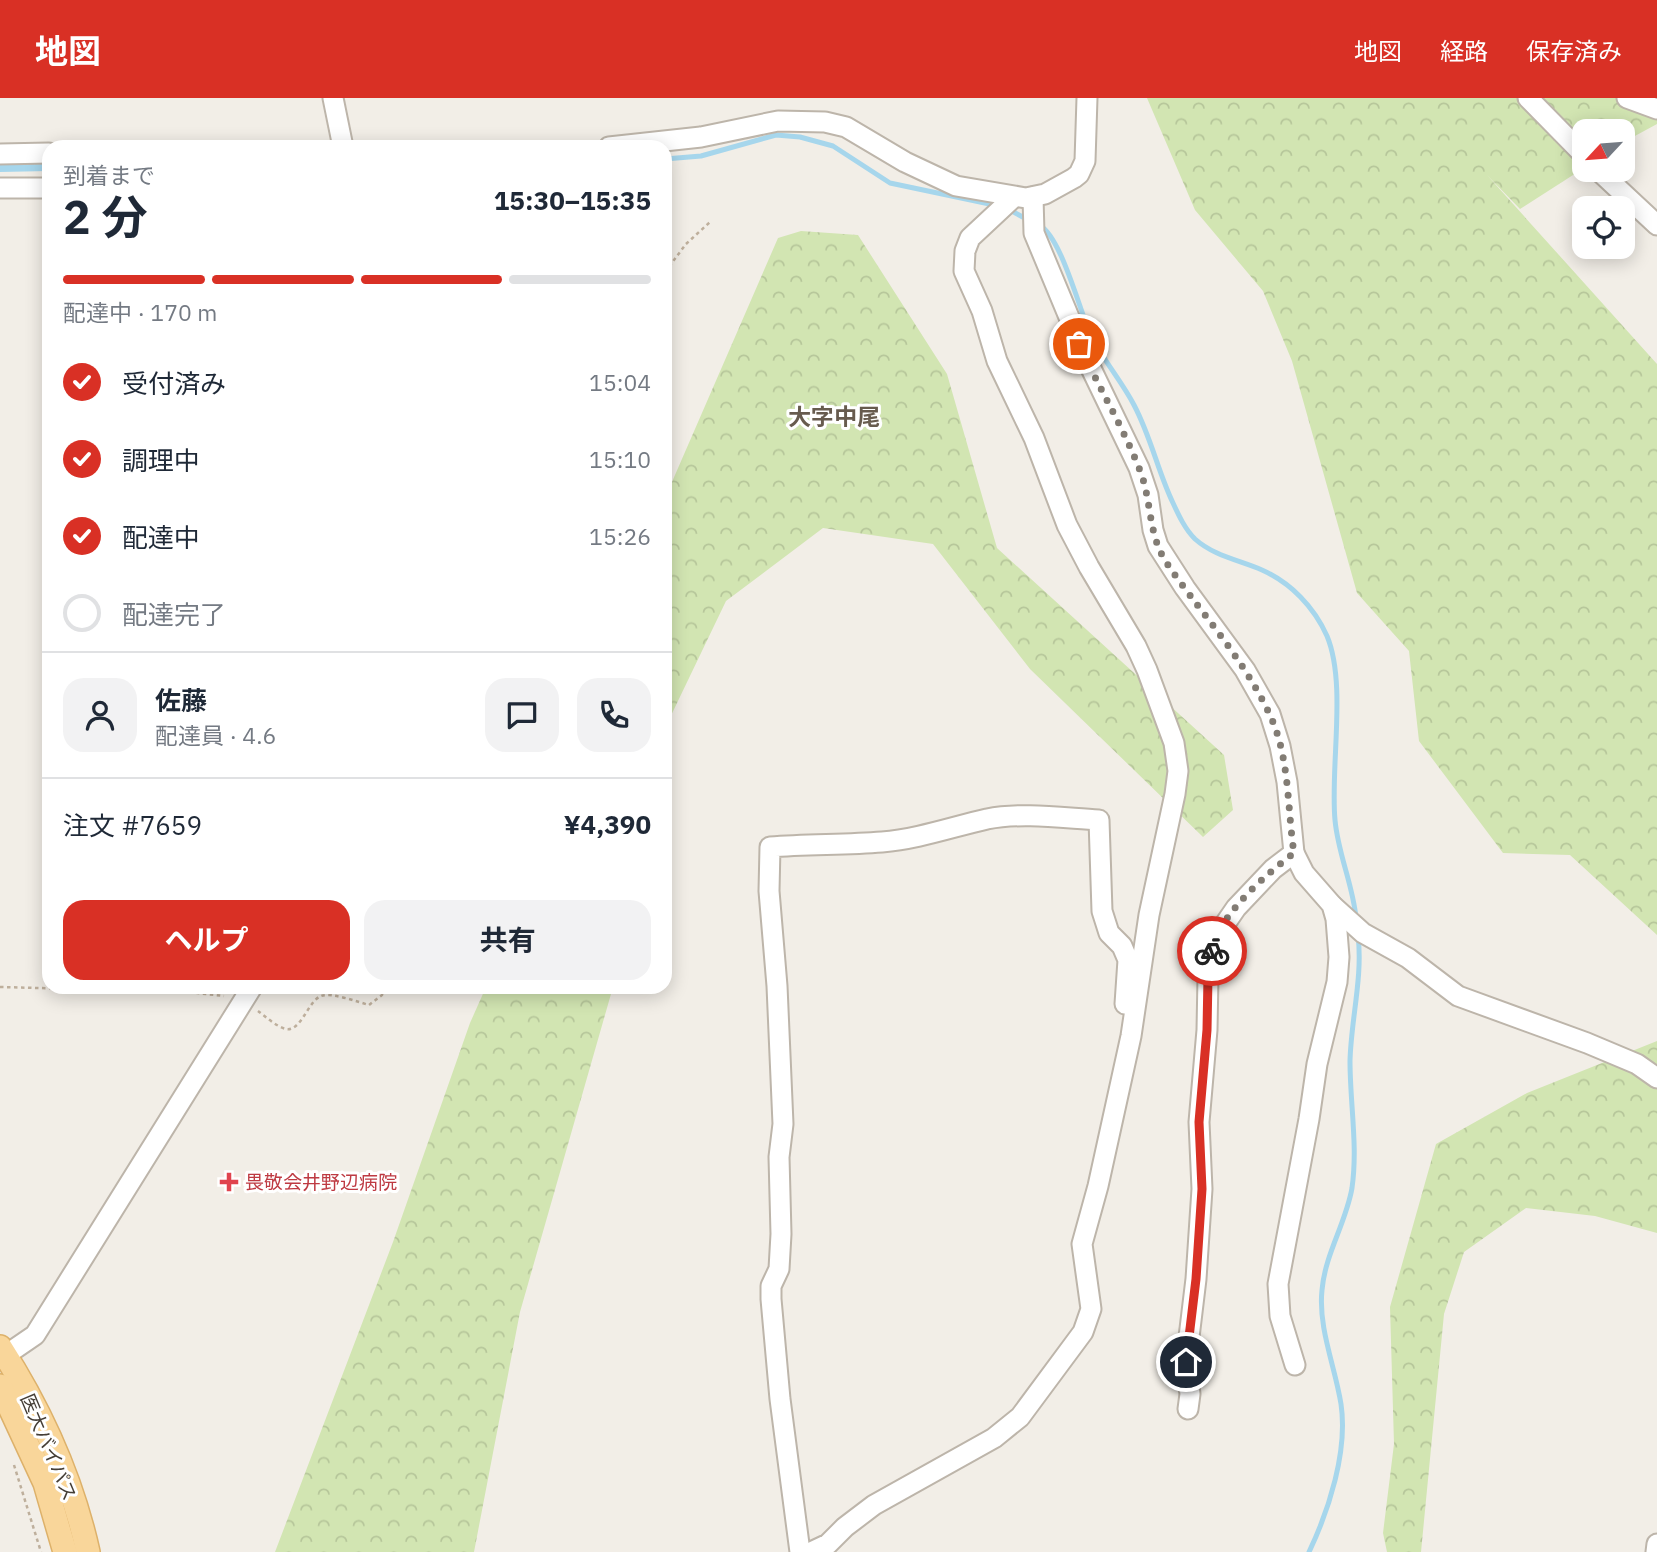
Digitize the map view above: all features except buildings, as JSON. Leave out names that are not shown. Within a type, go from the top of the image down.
[{"type":"main road","name":"医大バイパス","points":[[2,1354],[41,1422],[58,1460],[88,1552]]},
{"type":"main road","name":"医大バイパス","points":[[0,1386],[45,1483],[65,1552]]},
{"type":"street","points":[[333,98],[342,140]]},
{"type":"street","points":[[672,141],[701,138],[778,121],[825,122],[846,127],[942,181],[956,186],[1023,197],[1045,194],[1074,178],[1082,168],[1085,161],[1087,98]]},
{"type":"street","points":[[1528,98],[1572,143]]},
{"type":"street","points":[[1627,98],[1657,109]]},
{"type":"street","points":[[0,154],[42,153]]},
{"type":"street","points":[[1611,182],[1657,225]]},
{"type":"street","points":[[0,188],[42,188]]},
{"type":"street","points":[[1023,197],[1034,233],[1086,358],[1139,468],[1148,495],[1158,546],[1245,670],[1270,714],[1287,782],[1294,853],[1304,873],[1332,905],[1363,933],[1408,958],[1458,996],[1587,1043],[1637,1064],[1657,1078]]},
{"type":"street","points":[[811,1552],[828,1544],[874,1505],[993,1438],[1020,1417],[1083,1332],[1091,1309],[1082,1244],[1098,1186],[1131,1036],[1149,915],[1175,794],[1177,758],[1147,670],[1067,525],[1034,438],[997,361],[982,311],[964,271],[963,262],[970,238],[1023,197]]},
{"type":"street","points":[[800,1552],[780,1399],[771,1299],[771,1286],[779,1269],[779,1157],[783,1125],[778,986],[769,891],[770,847],[882,842],[911,838],[989,819],[1038,817],[1100,820],[1102,911],[1109,933],[1122,946],[1128,960],[1125,1017],[1131,1036]]},
{"type":"street","points":[[1188,1409],[1190,1394],[1186,1362],[1196,1279],[1202,1189],[1199,1122],[1207,1041],[1208,977],[1214,940],[1236,908],[1273,869],[1294,853]]},
{"type":"street","points":[[1295,1365],[1280,1316],[1278,1284],[1317,1064],[1339,966],[1338,937],[1332,905]]},
{"type":"street","points":[[2,1354],[35,1335],[248,994]]},
{"type":"street","points":[[1656,1552],[1657,1544]]},
{"type":"path","points":[[672,263],[686,244],[710,222]]},
{"type":"path","points":[[0,987],[42,988]]},
{"type":"path","points":[[206,994],[248,994],[285,1029],[292,1029],[298,1024],[314,1000],[320,996],[327,995],[369,1005],[382,994]]},
{"type":"path","points":[[12,1460],[41,1552]]},
{"type":"green space","points":[[1147,98],[1657,98],[1657,124],[1635,136],[1635,119],[1572,119],[1572,176],[1520,209],[1487,175],[1657,364],[1657,935],[1570,855],[1503,853],[1419,741],[1409,651],[1357,593],[1292,361],[1263,291],[1195,210]]},
{"type":"green space","points":[[801,231],[858,235],[947,374],[997,548],[1224,755],[1233,810],[1203,837],[1030,669],[933,544],[823,528],[726,601],[672,713],[672,482],[778,238]]},
{"type":"green space","points":[[483,994],[611,994],[520,1312],[474,1552],[275,1552],[393,1242],[470,1023]]},
{"type":"green space","points":[[1657,1041],[1657,1233],[1595,1216],[1526,1208],[1464,1252],[1444,1314],[1421,1552],[1387,1552],[1383,1533],[1394,1444],[1390,1307],[1436,1144],[1527,1093]]},
{"type":"water","points":[[42,159],[42,171],[0,172],[0,160]]},
{"type":"waterway","points":[[672,158],[701,156],[776,135],[800,137],[833,146],[890,183],[999,206]]},
{"type":"waterway","points":[[1008,209],[1030,221]]},
{"type":"waterway","points":[[1039,225],[1055,243],[1090,333],[1140,417],[1168,491],[1188,531],[1210,550],[1262,570],[1283,582],[1300,597],[1322,625],[1333,656],[1336,678],[1335,820],[1356,918]]},
{"type":"waterway","points":[[1309,1552],[1330,1499],[1342,1441],[1341,1404],[1321,1304],[1324,1277],[1349,1201],[1354,1172],[1350,1061],[1359,967],[1358,935]]},
{"type":"way so far","points":[[1079,344],[1145,483],[1153,530],[1163,557],[1245,670],[1270,714],[1280,746],[1287,782],[1294,853],[1273,869],[1236,908],[1214,940],[1212,951]]},
{"type":"place","name":"畏敬会井野辺病院","points":[[229,1182]]},
{"type":"district","name":"大字中尾","points":[[834,417]]},
{"type":"route","points":[[1186,1362],[1196,1279],[1202,1189],[1199,1122],[1212,951]]}]
